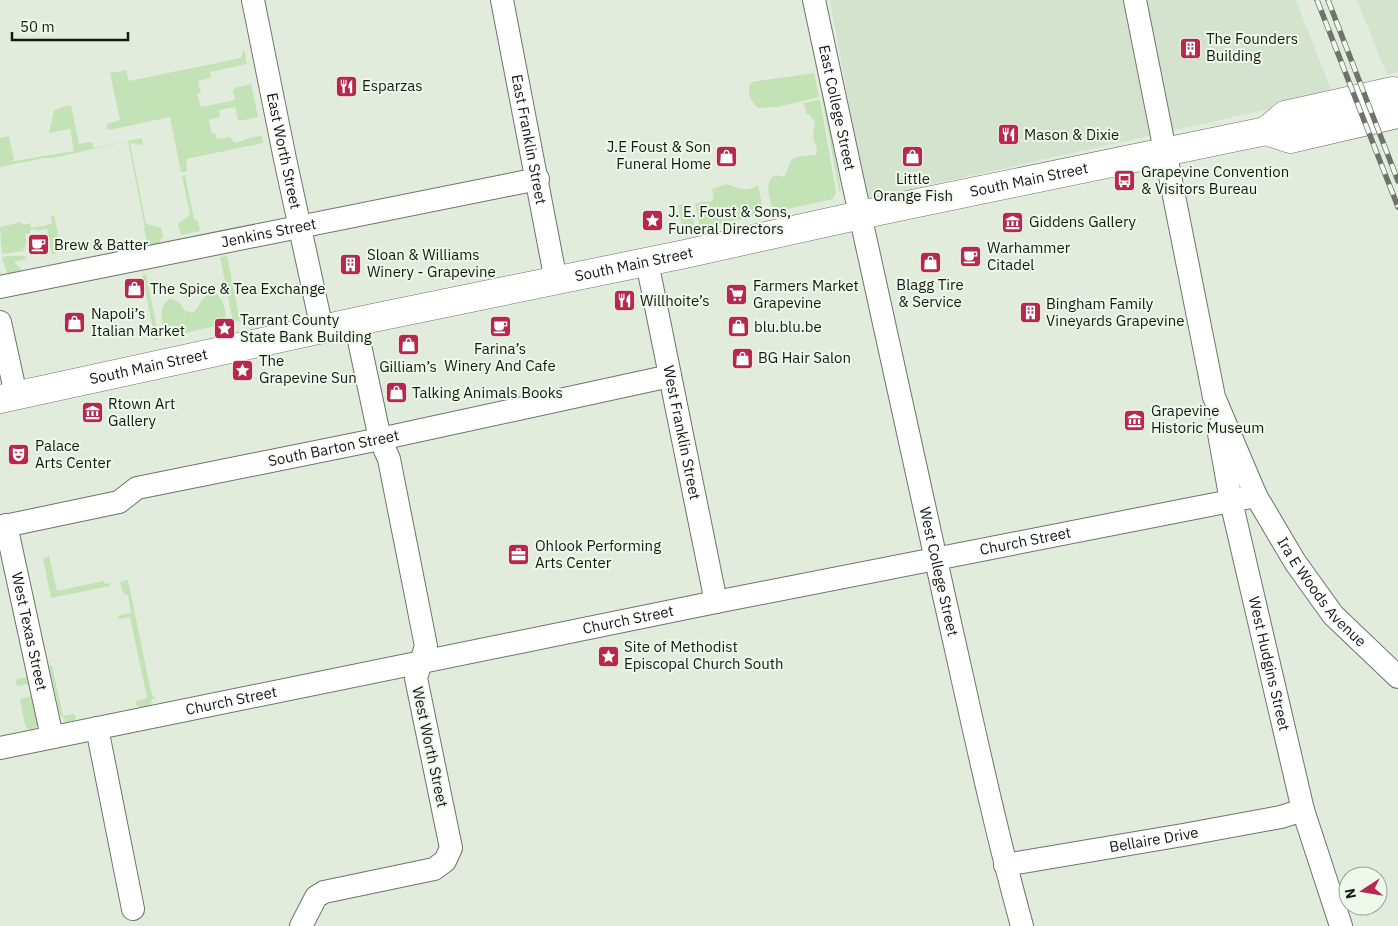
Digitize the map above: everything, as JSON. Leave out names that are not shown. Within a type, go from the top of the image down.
[{"type":"main road","name":"South Main Street","points":[[8,397],[860,215],[1266,131],[1285,115],[1393,91],[1398,92]]},
{"type":"main road","name":"South Main Street","points":[[1266,131],[1290,139],[1398,114]]},
{"type":"street","name":"East Worth Street","points":[[253,0],[322,329]]},
{"type":"street","name":"East Franklin Street","points":[[502,0],[556,281]]},
{"type":"street","name":"East College Street","points":[[814,0],[860,215]]},
{"type":"street","name":"West Hudgins Street","points":[[1135,0],[1214,397],[1221,450],[1232,501],[1303,810],[1342,926]]},
{"type":"street","name":"Jenkins Street","points":[[0,287],[538,180]]},
{"type":"street","name":"West College Street","points":[[860,215],[1005,864],[1022,926]]},
{"type":"street","name":"West Franklin Street","points":[[647,262],[716,602]]},
{"type":"street","points":[[0,322],[8,397]]},
{"type":"street","name":"West Worth Street","points":[[301,926],[316,897],[324,892],[434,869],[445,861],[451,848],[416,678],[426,646],[389,459],[380,439],[354,322]]},
{"type":"street","name":"South Barton Street","points":[[3,526],[119,502],[137,488],[380,439],[670,376]]},
{"type":"street","name":"West Hudgins Street","points":[[1214,397],[1256,496]]},
{"type":"street","name":"Church Street","points":[[0,748],[716,602],[1256,496]]},
{"type":"street","name":"Ira E Woods Avenue","points":[[1256,496],[1295,562],[1333,615],[1398,677]]},
{"type":"street","name":"West Texas Street","points":[[3,526],[52,737]]},
{"type":"street","points":[[97,728],[133,909]]},
{"type":"street","name":"Bellaire Drive","points":[[1005,864],[1183,835],[1303,810]]},
{"type":"shaded area","points":[[830,0],[1296,0],[1333,95],[866,199]]},
{"type":"shaded area","points":[[1357,0],[1398,0],[1398,72],[1387,75]]},
{"type":"green space","points":[[244,48],[247,64],[210,72],[211,78],[198,81],[201,93],[197,94],[201,107],[235,100],[233,90],[235,88],[251,84],[258,117],[238,121],[235,107],[219,110],[220,117],[209,120],[212,134],[215,133],[217,139],[230,137],[235,143],[262,136],[263,143],[186,159],[187,171],[181,172],[170,117],[109,130],[106,128],[107,124],[120,120],[110,73],[126,70],[129,81],[241,58]]},
{"type":"green space","points":[[817,70],[820,73],[841,191],[839,191]]},
{"type":"green space","points":[[814,73],[819,97],[778,107],[758,108],[750,96],[749,89],[752,82]]},
{"type":"green space","points":[[820,100],[836,192],[833,199],[774,212],[768,186],[769,181],[776,175],[784,177],[792,159],[816,155],[817,149],[813,137],[815,122],[806,113],[804,103]]},
{"type":"green space","points":[[71,105],[79,144],[92,142],[94,148],[142,138],[143,145],[130,143],[146,224],[161,228],[163,236],[158,245],[148,247],[128,141],[54,158],[44,158],[0,167],[0,138],[9,136],[14,161],[74,151],[70,129],[49,133],[54,111]]},
{"type":"green space","points":[[185,175],[194,219],[198,221],[200,231],[181,235],[178,224],[190,215],[182,176]]},
{"type":"green space","points":[[726,184],[746,189],[758,185],[764,214],[700,228],[695,204],[712,201],[714,198],[712,189]]},
{"type":"green space","points":[[678,205],[690,205],[695,229],[687,230],[682,227]]},
{"type":"green space","points":[[54,215],[61,250],[52,255],[47,229],[37,231],[37,229],[30,230],[30,233],[25,234],[27,242],[25,243],[26,247],[23,248],[24,251],[2,254],[0,227],[21,222],[22,225],[30,223],[31,228],[52,224],[51,216]]},
{"type":"green space","points":[[25,256],[26,259],[14,262],[21,269],[22,273],[7,274],[2,257]]},
{"type":"green space","points":[[227,256],[240,321],[235,321],[232,317],[220,257]]},
{"type":"green space","points":[[146,274],[159,339],[155,340],[142,275]]},
{"type":"green space","points":[[211,290],[221,300],[225,310],[224,324],[172,336],[165,333],[162,310],[170,298],[179,302],[184,310],[192,313]]},
{"type":"green space","points":[[49,556],[57,591],[104,581],[105,584],[109,583],[110,586],[51,598],[43,558]]},
{"type":"green space","points":[[128,580],[150,687],[153,696],[156,698],[152,699],[151,706],[140,707],[136,705],[136,701],[147,698],[130,617],[119,619],[118,617],[119,615],[131,613],[128,595],[124,595],[120,582]]},
{"type":"green space","points":[[14,616],[16,618],[38,722],[34,729],[29,730],[25,725],[20,699],[31,696],[28,684],[17,686],[15,682],[18,679],[27,677]]},
{"type":"green space","points":[[49,665],[52,666],[63,716],[74,714],[76,718],[73,721],[65,722],[64,718],[60,715]]},
{"type":"railway","points":[[1317,0],[1398,207]]},
{"type":"railway","points":[[1328,0],[1398,181]]},
{"type":"place","name":"The Founders Building","points":[[1190,48]]},
{"type":"place","name":"Esparzas","points":[[346,86]]},
{"type":"place","name":"Mason & Dixie","points":[[1008,135]]},
{"type":"place","name":"J.E Foust & Son Funeral Home","points":[[727,156]]},
{"type":"place","name":"Little Orange Fish","points":[[913,156]]},
{"type":"place","name":"Grapevine Convention & Visitors Bureau","points":[[1125,181]]},
{"type":"place","name":"J. E. Foust & Sons, Funeral Directors","points":[[652,221]]},
{"type":"place","name":"Giddens Gallery","points":[[1013,222]]},
{"type":"place","name":"Brew & Batter","points":[[38,245]]},
{"type":"place","name":"Warhammer Citadel","points":[[971,257]]},
{"type":"place","name":"Blagg Tire & Service","points":[[930,262]]},
{"type":"place","name":"Sloan & Williams Winery - Grapevine","points":[[351,264]]},
{"type":"place","name":"The Spice & Tea Exchange","points":[[134,289]]},
{"type":"place","name":"Farmers Market Grapevine","points":[[737,295]]},
{"type":"place","name":"Willhoite’s","points":[[624,301]]},
{"type":"place","name":"Bingham Family Vineyards Grapevine","points":[[1030,313]]},
{"type":"place","name":"Napoli’s Italian Market","points":[[75,323]]},
{"type":"place","name":"Farina’s Winery And Cafe","points":[[500,326]]},
{"type":"place","name":"blu.blu.be","points":[[738,327]]},
{"type":"place","name":"Tarrant County State Bank Building","points":[[224,329]]},
{"type":"place","name":"Gilliam’s","points":[[408,344]]},
{"type":"place","name":"BG Hair Salon","points":[[742,358]]},
{"type":"place","name":"The Grapevine Sun","points":[[243,370]]},
{"type":"place","name":"Talking Animals Books","points":[[396,393]]},
{"type":"place","name":"Rtown Art Gallery","points":[[92,413]]},
{"type":"place","name":"Grapevine Historic Museum","points":[[1135,420]]},
{"type":"place","name":"Palace Arts Center","points":[[19,455]]},
{"type":"place","name":"Ohlook Performing Arts Center","points":[[519,555]]},
{"type":"place","name":"Site of Methodist Episcopal Church South","points":[[608,656]]}]
